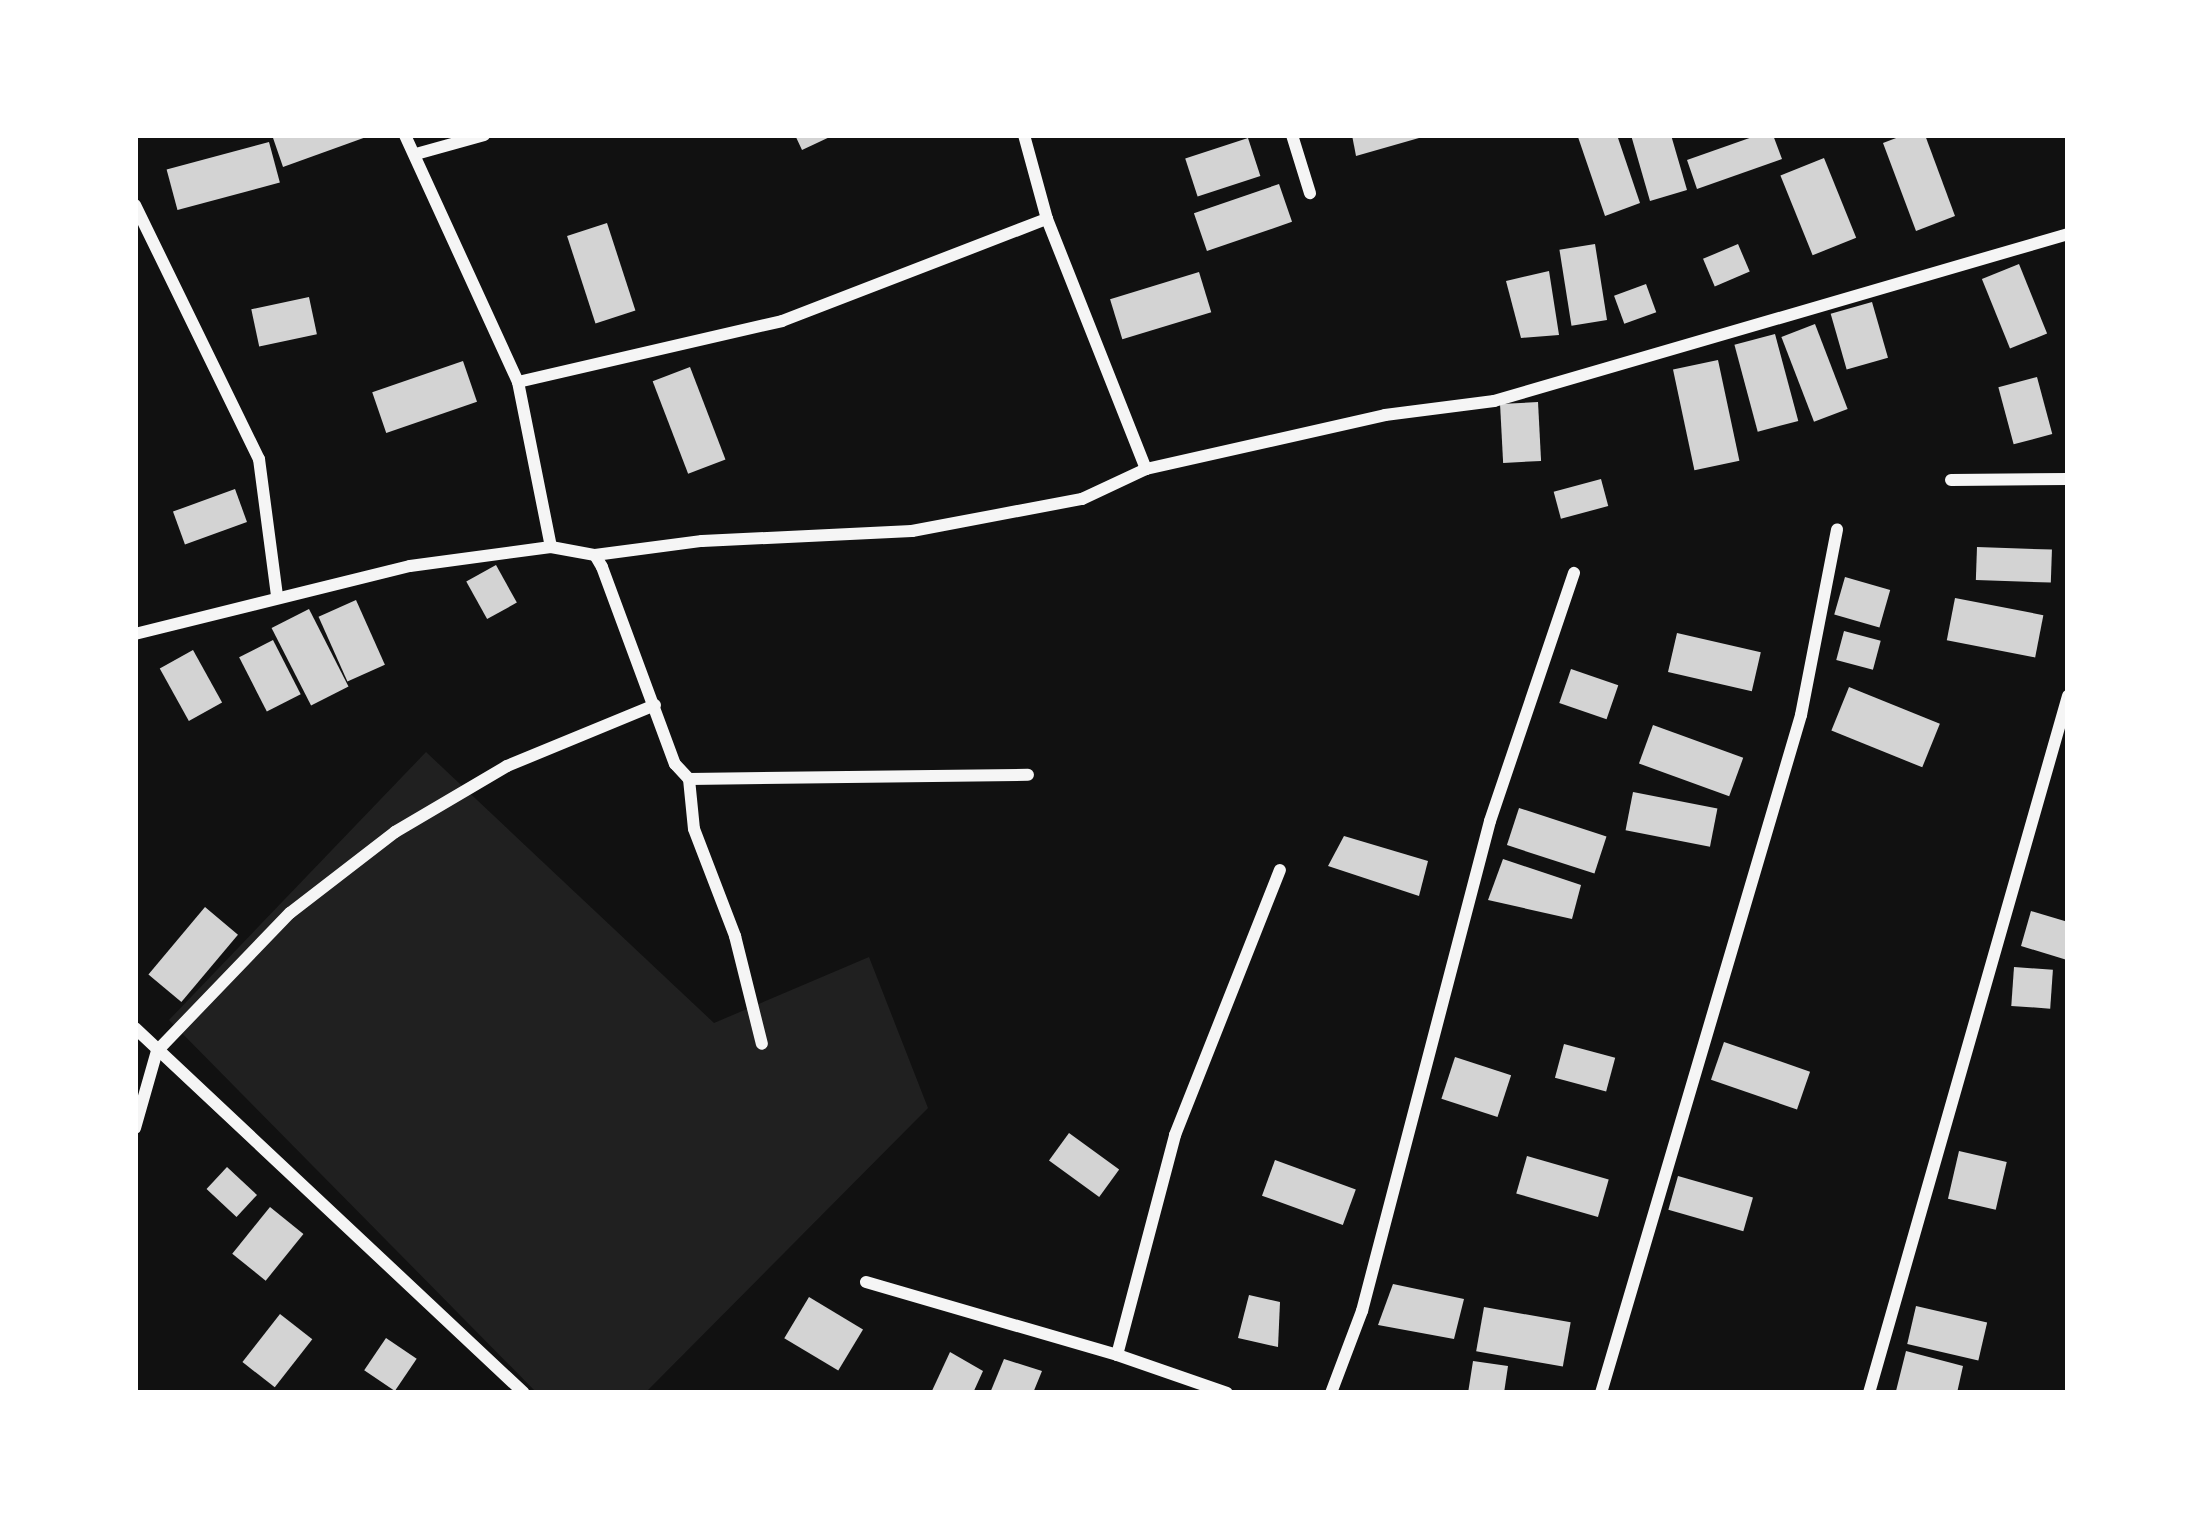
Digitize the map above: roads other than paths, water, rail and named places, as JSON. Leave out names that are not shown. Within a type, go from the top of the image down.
[{"type":"street","points":[[405,135],[518,382],[551,547]]},
{"type":"street","points":[[416,154],[484,135]]},
{"type":"street","points":[[1024,135],[1047,219],[1146,469]]},
{"type":"street","points":[[1292,135],[1310,193]]},
{"type":"street","points":[[135,205],[259,460],[277,596]]},
{"type":"street","points":[[518,382],[782,321],[1047,219]]},
{"type":"street","points":[[135,634],[410,566],[551,547],[595,555],[702,541],[912,531],[1082,499],[1146,469],[1385,415],[1494,401],[2068,234]]},
{"type":"street","points":[[1951,480],[2068,479]]},
{"type":"street","points":[[1601,1393],[1801,715],[1837,529]]},
{"type":"street","points":[[595,555],[656,705],[674,764],[689,779],[694,829],[735,936],[762,1044]]},
{"type":"street","points":[[1331,1393],[1362,1311],[1490,821],[1574,573]]},
{"type":"street","points":[[1869,1393],[2068,696]]},
{"type":"street","points":[[135,1128],[157,1051],[290,913],[395,832],[507,766],[656,705]]},
{"type":"street","points":[[689,779],[1028,775]]},
{"type":"street","points":[[1117,1355],[1175,1135],[1280,870]]},
{"type":"street","points":[[135,1028],[524,1393]]},
{"type":"street","points":[[866,1282],[1117,1355],[1227,1393]]}]
